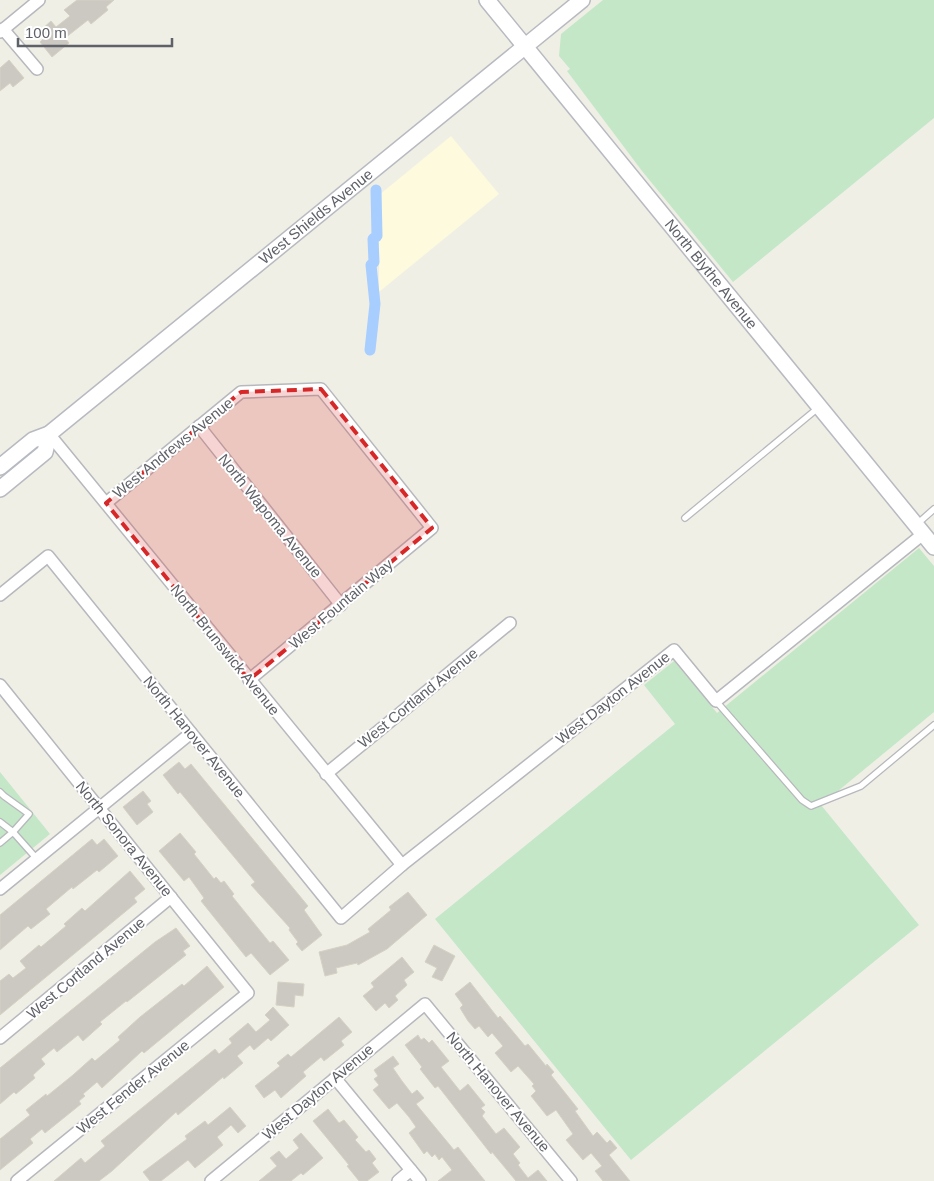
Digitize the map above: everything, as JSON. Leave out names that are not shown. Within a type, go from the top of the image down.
[{"type":"street","points":[[37,69],[2,30],[39,0]]},
{"type":"street","name":"North Blythe Avenue","points":[[487,0],[934,547]]},
{"type":"street","name":"West Shields Avenue","points":[[0,467],[33,440],[49,434],[582,0]]},
{"type":"street","name":"West Andrews Avenue","points":[[106,503],[241,392],[321,389],[432,528]]},
{"type":"street","name":"North Wapoma Avenue","points":[[199,426],[341,605]]},
{"type":"street","name":"West Shields Avenue","points":[[0,489],[45,452],[49,434]]},
{"type":"street","name":"North Brunswick Avenue","points":[[49,434],[402,865]]},
{"type":"street","name":"West Fountain Way","points":[[249,680],[432,528]]},
{"type":"street","points":[[716,701],[920,529]]},
{"type":"street","name":"North Hanover Avenue","points":[[0,595],[48,556],[341,918]]},
{"type":"street","name":"West Cortland Avenue","points":[[326,774],[510,623]]},
{"type":"street","name":"West Dayton Avenue","points":[[341,918],[402,865],[674,650],[716,701]]},
{"type":"street","name":"North Sonora Avenue","points":[[0,685],[248,993]]},
{"type":"street","points":[[0,889],[191,733]]},
{"type":"street","name":"West Cortland Avenue","points":[[0,1038],[171,897]]},
{"type":"street","name":"West Fender Avenue","points":[[17,1181],[248,993]]},
{"type":"street","name":"West Dayton Avenue","points":[[211,1181],[425,1004]]},
{"type":"street","name":"North Hanover Avenue","points":[[425,1004],[571,1181]]},
{"type":"street","points":[[335,1078],[420,1181]]},
{"type":"street","points":[[398,1181],[411,1170]]},
{"type":"lane","points":[[686,518],[820,407]]},
{"type":"lane","points":[[920,529],[934,509]]},
{"type":"lane","points":[[716,701],[802,800],[811,806],[861,786],[934,725]]},
{"type":"lane","points":[[0,843],[14,832],[29,814],[1,796]]},
{"type":"lane","points":[[0,822],[14,832],[37,859]]},
{"type":"highlighted area","points":[[321,389],[432,528],[249,680],[106,503],[241,392]]},
{"type":"shaded area","points":[[451,136],[499,194],[379,292],[379,195]]},
{"type":"green space","points":[[603,0],[934,0],[934,118],[733,282],[642,171],[567,71],[570,69],[559,56],[561,34]]},
{"type":"green space","points":[[919,548],[934,566],[934,712],[821,805],[919,925],[631,1160],[435,919],[675,724],[644,685],[674,661],[717,713]]},
{"type":"green space","points":[[0,772],[50,834],[0,875]]},
{"type":"building","points":[[77,0],[114,0],[106,7],[108,10],[91,24],[88,20],[65,38],[69,43],[52,57],[40,42],[45,37],[40,31],[51,21],[56,27],[70,16],[64,10]]},
{"type":"building","points":[[9,60],[24,78],[13,87],[10,83],[0,91],[0,68]]},
{"type":"building","points":[[179,762],[185,769],[191,764],[308,906],[304,910],[322,935],[302,951],[296,944],[298,942],[289,930],[290,928],[251,885],[255,882],[180,792],[178,794],[163,775]]},
{"type":"building","points":[[143,791],[151,801],[147,804],[153,812],[137,825],[123,807]]},
{"type":"building","points":[[180,833],[196,852],[194,854],[214,879],[216,877],[221,883],[224,881],[234,894],[232,896],[270,943],[273,941],[289,960],[270,975],[251,953],[246,957],[201,901],[204,898],[189,877],[184,881],[159,851]]},
{"type":"building","points":[[92,839],[97,845],[104,839],[118,856],[99,872],[97,870],[73,889],[72,887],[46,909],[50,914],[31,929],[28,926],[0,950],[0,915]]},
{"type":"building","points":[[130,871],[145,889],[134,898],[137,902],[0,1015],[0,981],[9,974],[13,978],[26,968],[20,961],[39,945],[41,947],[66,926],[64,924],[82,908],[85,911]]},
{"type":"building","points":[[408,892],[427,915],[387,949],[358,965],[357,963],[336,968],[337,973],[325,976],[319,952],[347,945],[370,932],[368,929],[391,910],[389,907]]},
{"type":"building","points":[[176,928],[190,946],[183,951],[186,955],[100,1022],[102,1024],[83,1041],[78,1035],[57,1052],[54,1048],[41,1059],[45,1064],[33,1075],[35,1078],[16,1094],[14,1092],[0,1104],[0,1068],[155,942]]},
{"type":"building","points":[[434,945],[455,956],[442,981],[432,977],[437,968],[425,962]]},
{"type":"building","points":[[402,957],[414,972],[404,980],[407,985],[395,996],[398,1000],[389,1008],[385,1003],[376,1011],[363,996],[374,987],[371,983]]},
{"type":"building","points":[[207,966],[224,987],[144,1053],[142,1051],[102,1088],[97,1082],[83,1094],[85,1096],[79,1101],[81,1104],[45,1133],[42,1129],[30,1139],[33,1143],[0,1170],[0,1139],[30,1115],[26,1110],[46,1094],[47,1096],[92,1058],[95,1061],[120,1040],[118,1037],[140,1017],[182,984],[184,986]]},
{"type":"building","points":[[278,982],[304,984],[303,996],[295,995],[294,1007],[276,1005]]},
{"type":"building","points":[[470,982],[498,1018],[500,1016],[525,1046],[528,1044],[546,1066],[547,1064],[554,1072],[551,1075],[578,1109],[575,1111],[593,1136],[597,1132],[607,1143],[610,1140],[617,1148],[609,1155],[630,1181],[603,1181],[595,1171],[602,1166],[591,1153],[583,1160],[566,1140],[573,1134],[556,1110],[547,1116],[531,1096],[536,1091],[532,1086],[534,1084],[518,1066],[511,1072],[495,1053],[503,1046],[492,1033],[488,1037],[479,1026],[475,1029],[468,1021],[460,1008],[463,1005],[455,994]]},
{"type":"building","points":[[273,1007],[289,1025],[271,1041],[268,1038],[254,1050],[250,1045],[237,1056],[243,1063],[224,1079],[223,1077],[178,1115],[176,1112],[112,1171],[99,1181],[54,1181],[81,1158],[85,1163],[105,1146],[101,1141],[215,1049],[219,1054],[232,1043],[229,1039],[248,1023],[256,1032],[270,1020],[265,1015]]},
{"type":"building","points":[[339,1017],[352,1032],[341,1041],[344,1045],[324,1061],[321,1057],[303,1072],[306,1076],[281,1098],[275,1090],[264,1098],[255,1086],[280,1066],[277,1063],[288,1054],[291,1057]]},
{"type":"building","points":[[418,1035],[421,1040],[424,1038],[429,1043],[432,1040],[449,1061],[441,1067],[460,1091],[468,1084],[485,1105],[481,1108],[485,1112],[482,1116],[496,1134],[504,1128],[520,1147],[513,1154],[520,1163],[518,1165],[528,1178],[538,1170],[547,1181],[516,1181],[492,1152],[491,1154],[438,1086],[435,1088],[420,1069],[422,1067],[405,1045]]},
{"type":"building","points":[[393,1056],[399,1064],[393,1068],[402,1081],[412,1094],[417,1090],[424,1098],[416,1104],[454,1150],[458,1147],[485,1181],[438,1181],[452,1170],[442,1157],[439,1160],[435,1154],[432,1157],[427,1151],[424,1154],[409,1133],[416,1127],[409,1117],[397,1103],[389,1109],[373,1090],[379,1085],[374,1079],[378,1076],[374,1070]]},
{"type":"building","points":[[230,1107],[246,1126],[238,1133],[231,1125],[217,1137],[223,1145],[195,1168],[188,1160],[161,1181],[150,1181],[143,1172],[187,1139],[185,1136],[205,1121],[208,1125]]},
{"type":"building","points":[[328,1109],[339,1123],[344,1120],[358,1137],[355,1140],[366,1152],[369,1150],[376,1159],[372,1163],[379,1172],[367,1181],[359,1181],[347,1166],[349,1165],[313,1121]]},
{"type":"building","points":[[301,1133],[323,1158],[303,1175],[301,1173],[291,1181],[259,1181],[277,1166],[270,1158],[279,1151],[286,1159],[299,1148],[293,1140]]},
{"type":"waterway","points":[[370,350],[375,304],[371,265],[374,262],[373,239],[377,236],[376,190]]}]
